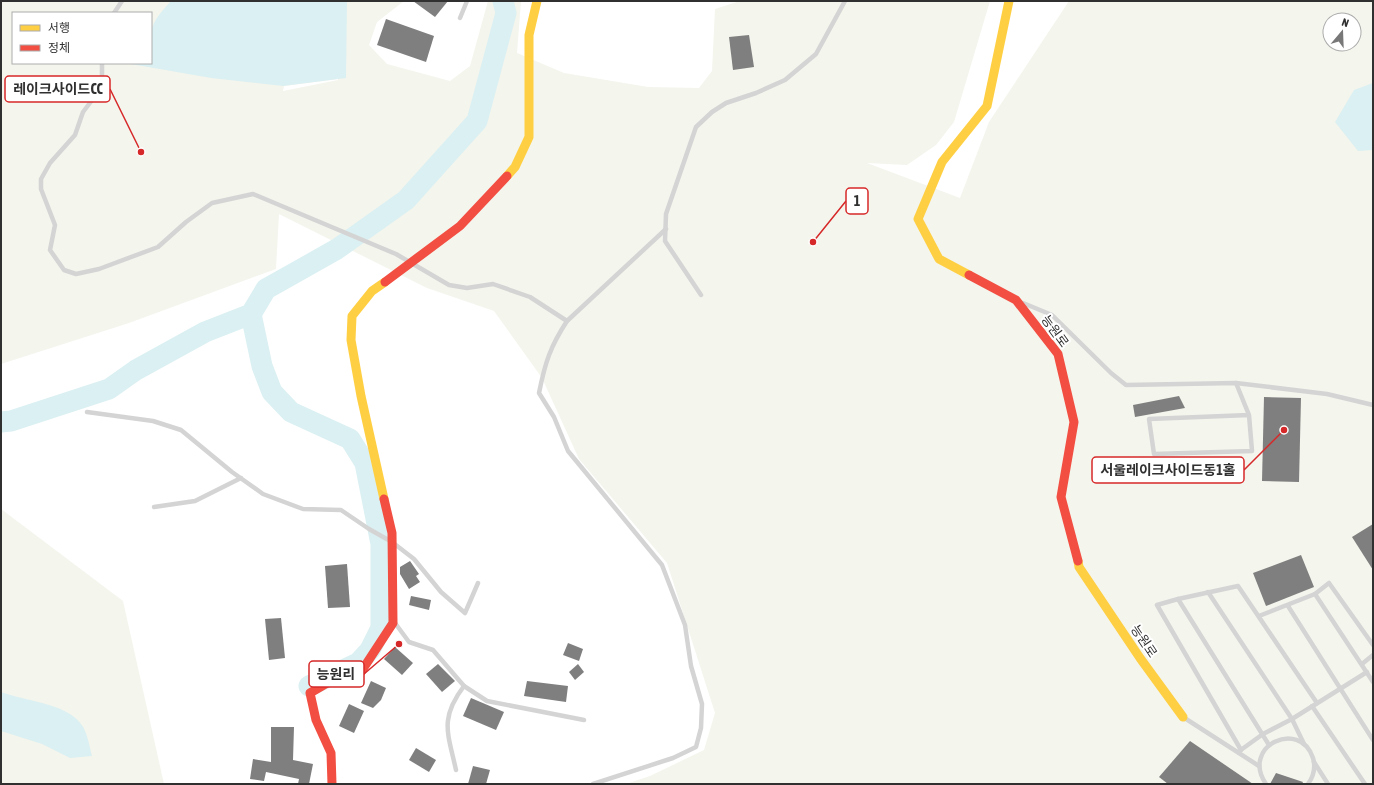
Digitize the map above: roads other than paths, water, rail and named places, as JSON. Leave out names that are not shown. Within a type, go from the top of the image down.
[{"type":"street","points":[[332,784],[331,753],[316,720],[310,693],[327,683],[359,675],[372,657],[393,620],[392,533],[361,396],[351,340],[352,316],[372,291],[460,226],[515,167],[529,137],[529,35],[538,1]]},
{"type":"street","name":"능원로","points":[[1009,1],[986,106],[942,162],[918,219],[939,259],[1016,300],[1058,354],[1074,422],[1061,497],[1079,567],[1140,658],[1183,717]]},
{"type":"lane","points":[[115,12],[122,1]]},
{"type":"lane","points":[[460,18],[467,1]]},
{"type":"lane","points":[[701,295],[665,241],[666,214],[696,127],[712,112],[726,103],[756,93],[785,80],[801,67],[816,54],[845,1]]},
{"type":"lane","points":[[102,64],[102,87],[84,112],[75,135],[50,163],[41,179],[41,189],[55,225],[50,250],[64,270],[76,274],[99,269],[126,260],[158,247],[186,222],[212,203],[253,194],[396,254],[449,285],[467,288],[493,284],[530,297],[567,321]]},
{"type":"lane","points":[[593,784],[673,758],[696,747],[701,728],[702,704],[691,666],[685,625],[662,565],[568,451],[554,417],[539,393],[546,359],[554,341],[567,321],[666,229]]},
{"type":"lane","points":[[1016,300],[1052,315],[1111,373],[1126,385],[1236,383],[1327,394],[1373,405]]},
{"type":"lane","points":[[1236,383],[1249,415],[1252,451],[1154,454],[1149,419],[1249,415]]},
{"type":"lane","points":[[87,412],[153,421],[181,430],[263,494],[303,509],[341,510],[369,529],[392,542],[414,559],[441,592],[465,613],[478,583]]},
{"type":"lane","points":[[154,507],[195,501],[241,478]]},
{"type":"lane","points":[[1259,616],[1288,606],[1315,594],[1329,583],[1373,645]]},
{"type":"lane","points":[[1239,751],[1157,606],[1178,599],[1238,586],[1317,703]]},
{"type":"lane","points":[[1208,592],[1292,719],[1304,744],[1312,753],[1314,770],[1308,784]]},
{"type":"lane","points":[[1315,594],[1373,682]]},
{"type":"lane","points":[[1178,599],[1269,745]]},
{"type":"lane","points":[[1288,606],[1373,740]]},
{"type":"lane","points":[[393,620],[409,642],[433,650],[464,686],[487,701],[584,720]]},
{"type":"lane","points":[[1362,664],[1373,655]]},
{"type":"lane","points":[[1239,751],[1263,734],[1292,719],[1367,672]]},
{"type":"lane","points":[[456,770],[446,725],[449,709],[464,686]]},
{"type":"lane","points":[[1312,706],[1365,784]]},
{"type":"lane","points":[[1183,717],[1239,751],[1259,766]]},
{"type":"lane","points":[[1266,784],[1261,775],[1259,766],[1261,757],[1269,745],[1281,739],[1290,738],[1304,744]]},
{"type":"lane","points":[[1314,761],[1328,784]]},
{"type":"waterway","points":[[1,422],[11,421],[109,389],[136,370],[205,332],[251,314],[266,289],[337,249],[406,200],[477,121],[506,13],[503,1]]},
{"type":"waterway","points":[[251,314],[262,366],[272,392],[291,412],[350,439],[365,463],[381,544],[381,628],[370,650],[358,663],[309,686]]},
{"type":"place","name":"레이크사이드CC","points":[[141,152]]},
{"type":"place","name":"1","points":[[813,242]]},
{"type":"place","name":"서울레이크사이드동1홀","points":[[1284,430]]},
{"type":"place","name":"능원리","points":[[399,644]]}]
